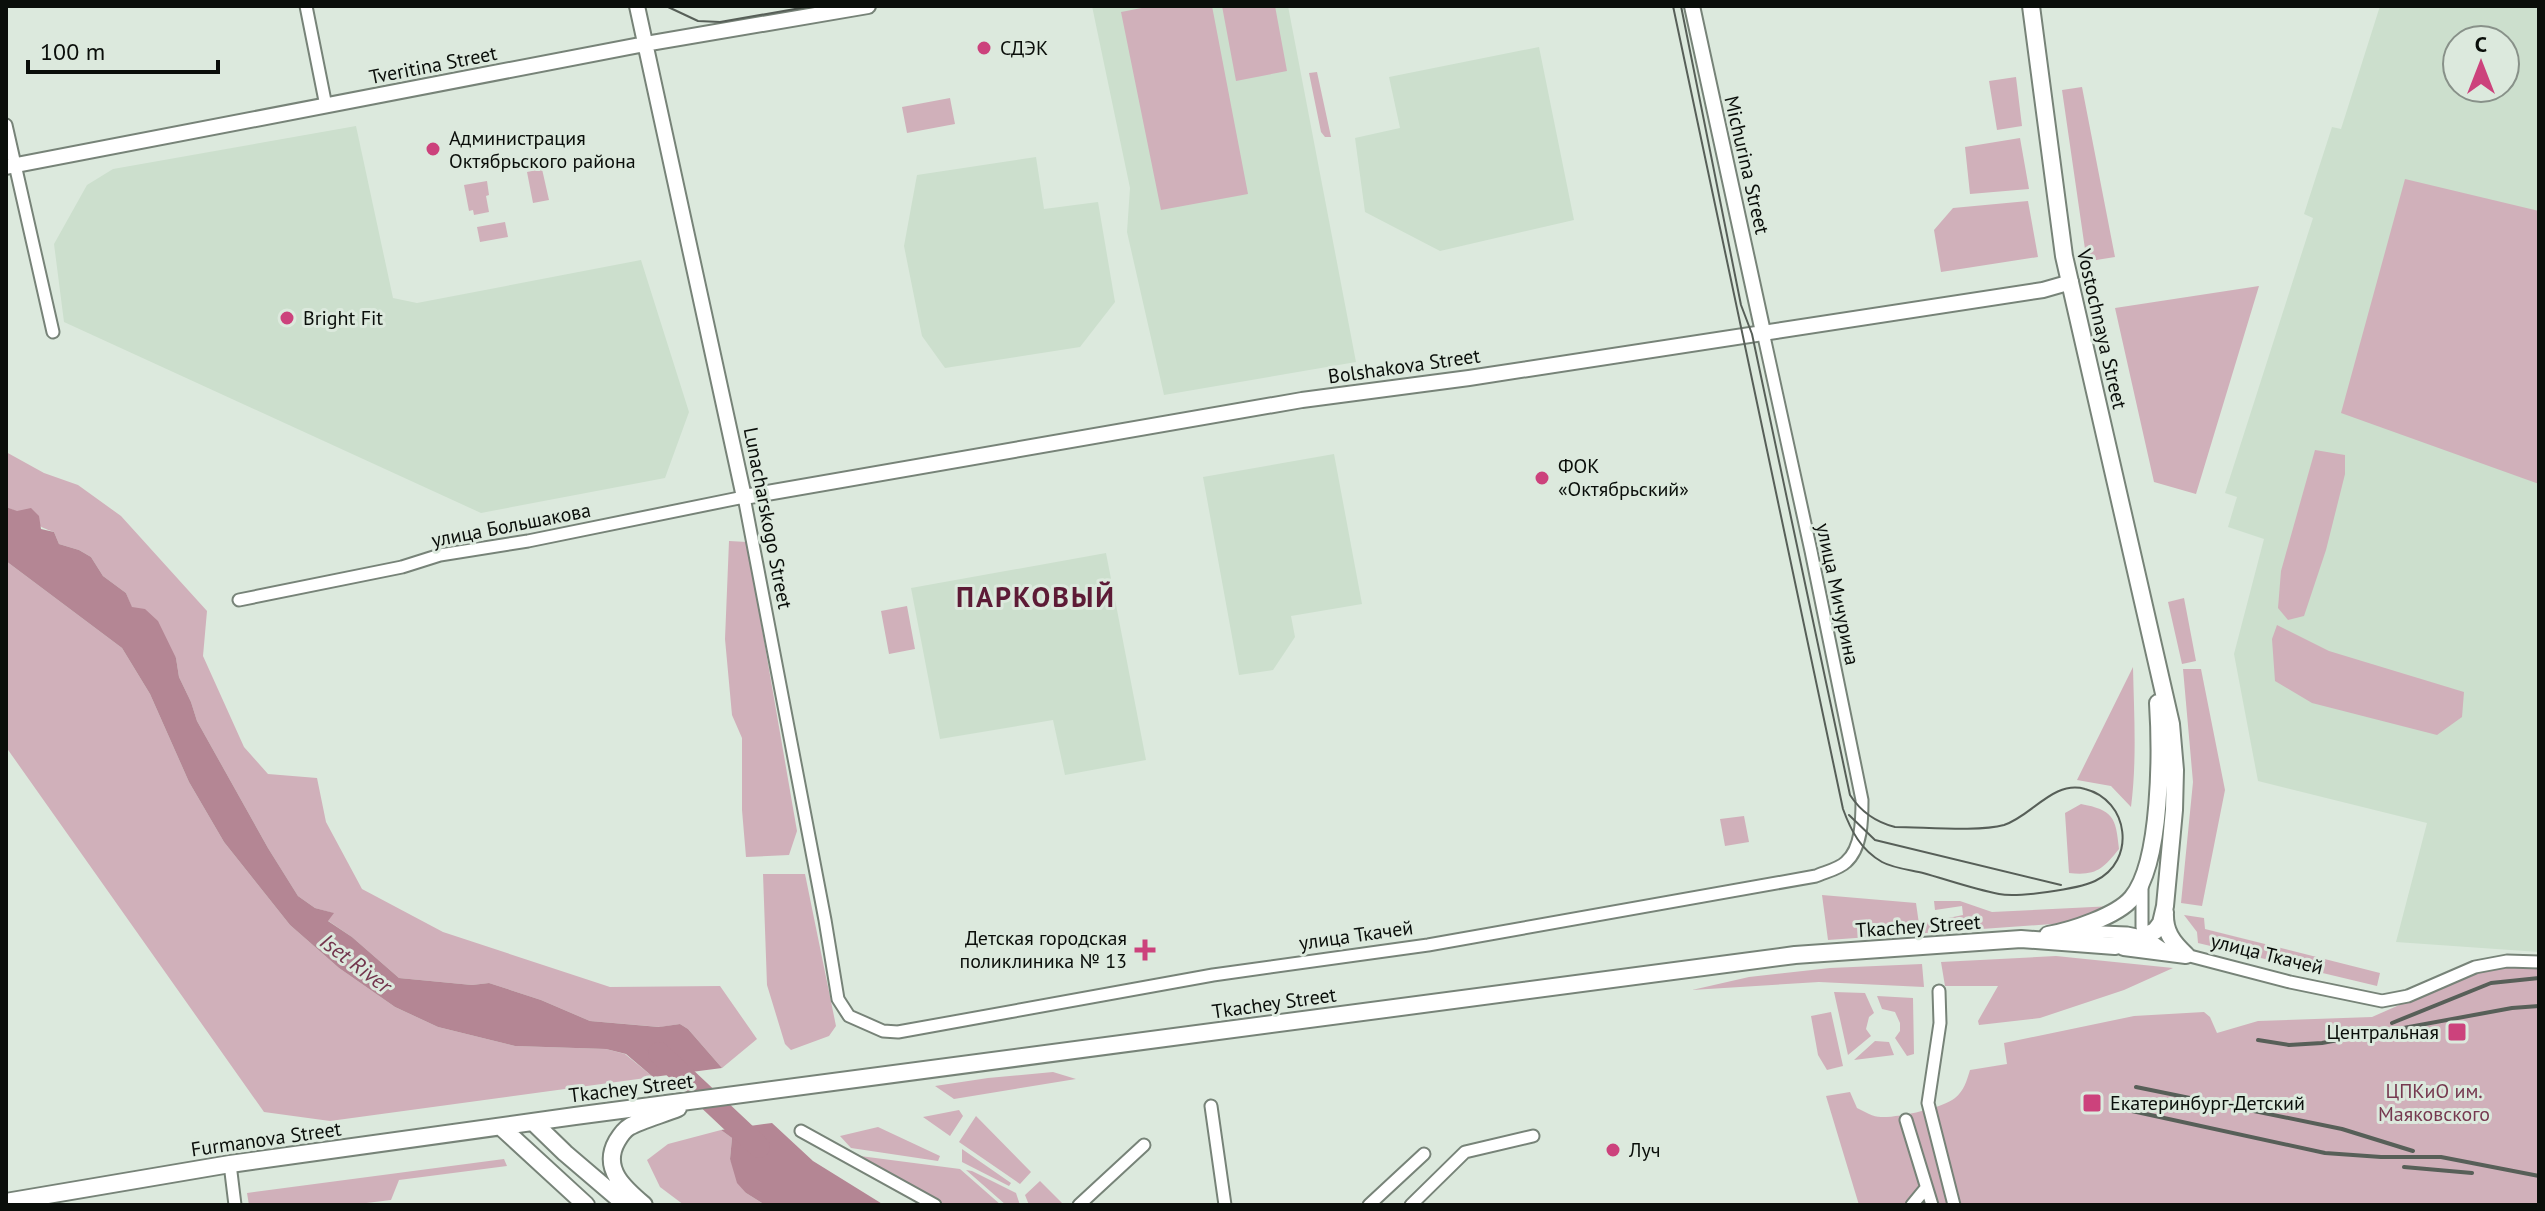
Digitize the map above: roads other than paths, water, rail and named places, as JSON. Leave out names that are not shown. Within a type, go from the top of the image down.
[{"type":"main road","name":"Vostochnaya Street","points":[[2031,6],[2064,256],[2171,724],[2174,810],[2165,906],[2161,923],[2146,937]]},
{"type":"main road","name":"Vostochnaya Street","points":[[2021,939],[2070,932],[2109,914],[2131,900],[2143,877],[2157,815],[2159,723],[2154,658]]},
{"type":"main road","points":[[2165,906],[2170,939],[2186,955]]},
{"type":"main road","points":[[2115,946],[2146,937]]},
{"type":"main road","points":[[2021,939],[2186,955]]},
{"type":"main road","name":"Tkachey Street","points":[[533,1122],[637,1115],[698,1100],[792,1087],[1795,955],[2021,939]]},
{"type":"main road","points":[[637,1115],[613,1148],[612,1164],[618,1182],[644,1205]]},
{"type":"main road","points":[[533,1122],[626,1205]]},
{"type":"main road","name":"Furmanova Street","points":[[6,1202],[230,1164],[533,1122]]},
{"type":"main road","points":[[501,1127],[586,1205]]},
{"type":"street","points":[[306,6],[326,106]]},
{"type":"street","name":"Lunacharskogo Street","points":[[637,6],[744,497],[821,894],[838,999],[849,1016],[868,1027]]},
{"type":"street","name":"Tveritina Street","points":[[11,166],[645,44],[868,6]]},
{"type":"street","name":"Michurina Street","points":[[1692,6],[1763,332]]},
{"type":"street","points":[[6,125],[11,166],[53,332]]},
{"type":"street","name":"Bolshakova Street","points":[[744,497],[1293,402],[1484,376],[2043,290],[2071,282]]},
{"type":"street","name":"улица Мичурина","points":[[1763,332],[1862,800],[1858,842],[1846,862]]},
{"type":"street","name":"улица Большакова","points":[[239,600],[402,567],[440,555],[528,541],[744,497]]},
{"type":"street","name":"улица Ткачей","points":[[868,1027],[898,1032],[1213,975],[1513,930],[1816,876],[1846,862]]},
{"type":"street","points":[[2143,877],[2142,927],[2146,937]]},
{"type":"street","name":"улица Ткачей","points":[[2070,932],[2127,933],[2146,937],[2162,948],[2186,955],[2290,982],[2382,1001],[2408,996],[2475,967],[2507,961],[2539,962]]},
{"type":"street","points":[[1939,991],[1940,1023],[1928,1103],[1954,1205]]},
{"type":"street","points":[[1211,1106],[1225,1205]]},
{"type":"street","points":[[1906,1120],[1932,1205]]},
{"type":"street","points":[[801,1131],[935,1205]]},
{"type":"street","points":[[1411,1205],[1465,1152],[1533,1136]]},
{"type":"street","points":[[1079,1205],[1144,1145]]},
{"type":"street","points":[[1369,1205],[1424,1154]]},
{"type":"street","points":[[230,1164],[235,1205]]},
{"type":"street","points":[[1912,1205],[1926,1188]]},
{"type":"water","points":[[6,507],[17,511],[31,508],[39,516],[41,529],[54,532],[59,544],[91,557],[103,576],[126,593],[132,607],[145,609],[158,621],[176,658],[179,677],[197,721],[298,896],[315,908],[334,913],[328,921],[352,937],[399,978],[472,985],[489,983],[541,1000],[590,1021],[659,1027],[680,1024],[722,1068],[653,1077],[626,1054],[606,1049],[515,1046],[438,1027],[395,1007],[339,968],[290,925],[224,842],[189,782],[150,694],[122,648],[6,561]]},
{"type":"water","points":[[772,1123],[813,1161],[884,1205],[765,1205],[746,1193],[737,1183],[730,1159],[732,1138],[721,1130]]},
{"type":"waterway","name":"Iset River","points":[[659,1053],[759,1147]]},
{"type":"tram line","points":[[666,6],[698,21],[720,22],[812,6]]},
{"type":"tram line","points":[[1673,6],[1843,809],[1850,825],[1863,846],[1882,862],[1989,892],[2033,894],[2095,881],[2108,872],[2117,860],[2122,846],[2122,832],[2119,818],[2111,805],[2100,795],[2085,789],[2073,788],[2053,794],[2004,825],[1966,829],[1895,827],[1869,816],[1850,795],[1752,334],[1741,305],[1681,6]]},
{"type":"tram line","points":[[1849,815],[1875,840],[2061,885]]},
{"type":"railway","points":[[2392,1023],[2491,983],[2539,978]]},
{"type":"railway","points":[[2258,1040],[2289,1045],[2322,1043],[2512,1008],[2539,1006]]},
{"type":"railway","points":[[2136,1087],[2342,1129],[2413,1151]]},
{"type":"railway","points":[[2132,1111],[2325,1153],[2441,1157],[2539,1176]]},
{"type":"railway","points":[[2404,1167],[2472,1173]]},
{"type":"place","name":"СДЭК","points":[[984,48]]},
{"type":"place","name":"Администрация Октябрьского района","points":[[433,149]]},
{"type":"place","name":"Bright Fit","points":[[287,318]]},
{"type":"place","name":"ФОК «Октябрьский»","points":[[1542,478]]},
{"type":"place","name":"Детская городская поликлиника № 13","points":[[1145,950]]},
{"type":"place","name":"Центральная","points":[[2457,1032]]},
{"type":"place","name":"Екатеринбург-Детский","points":[[2092,1103]]},
{"type":"place","name":"Луч","points":[[1613,1150]]},
{"type":"district","name":"ПАРКОВЫЙ","points":[[1036,597]]},
{"type":"park label","name":"ЦПКиО им. Маяковского","points":[[2434,1102]]}]
